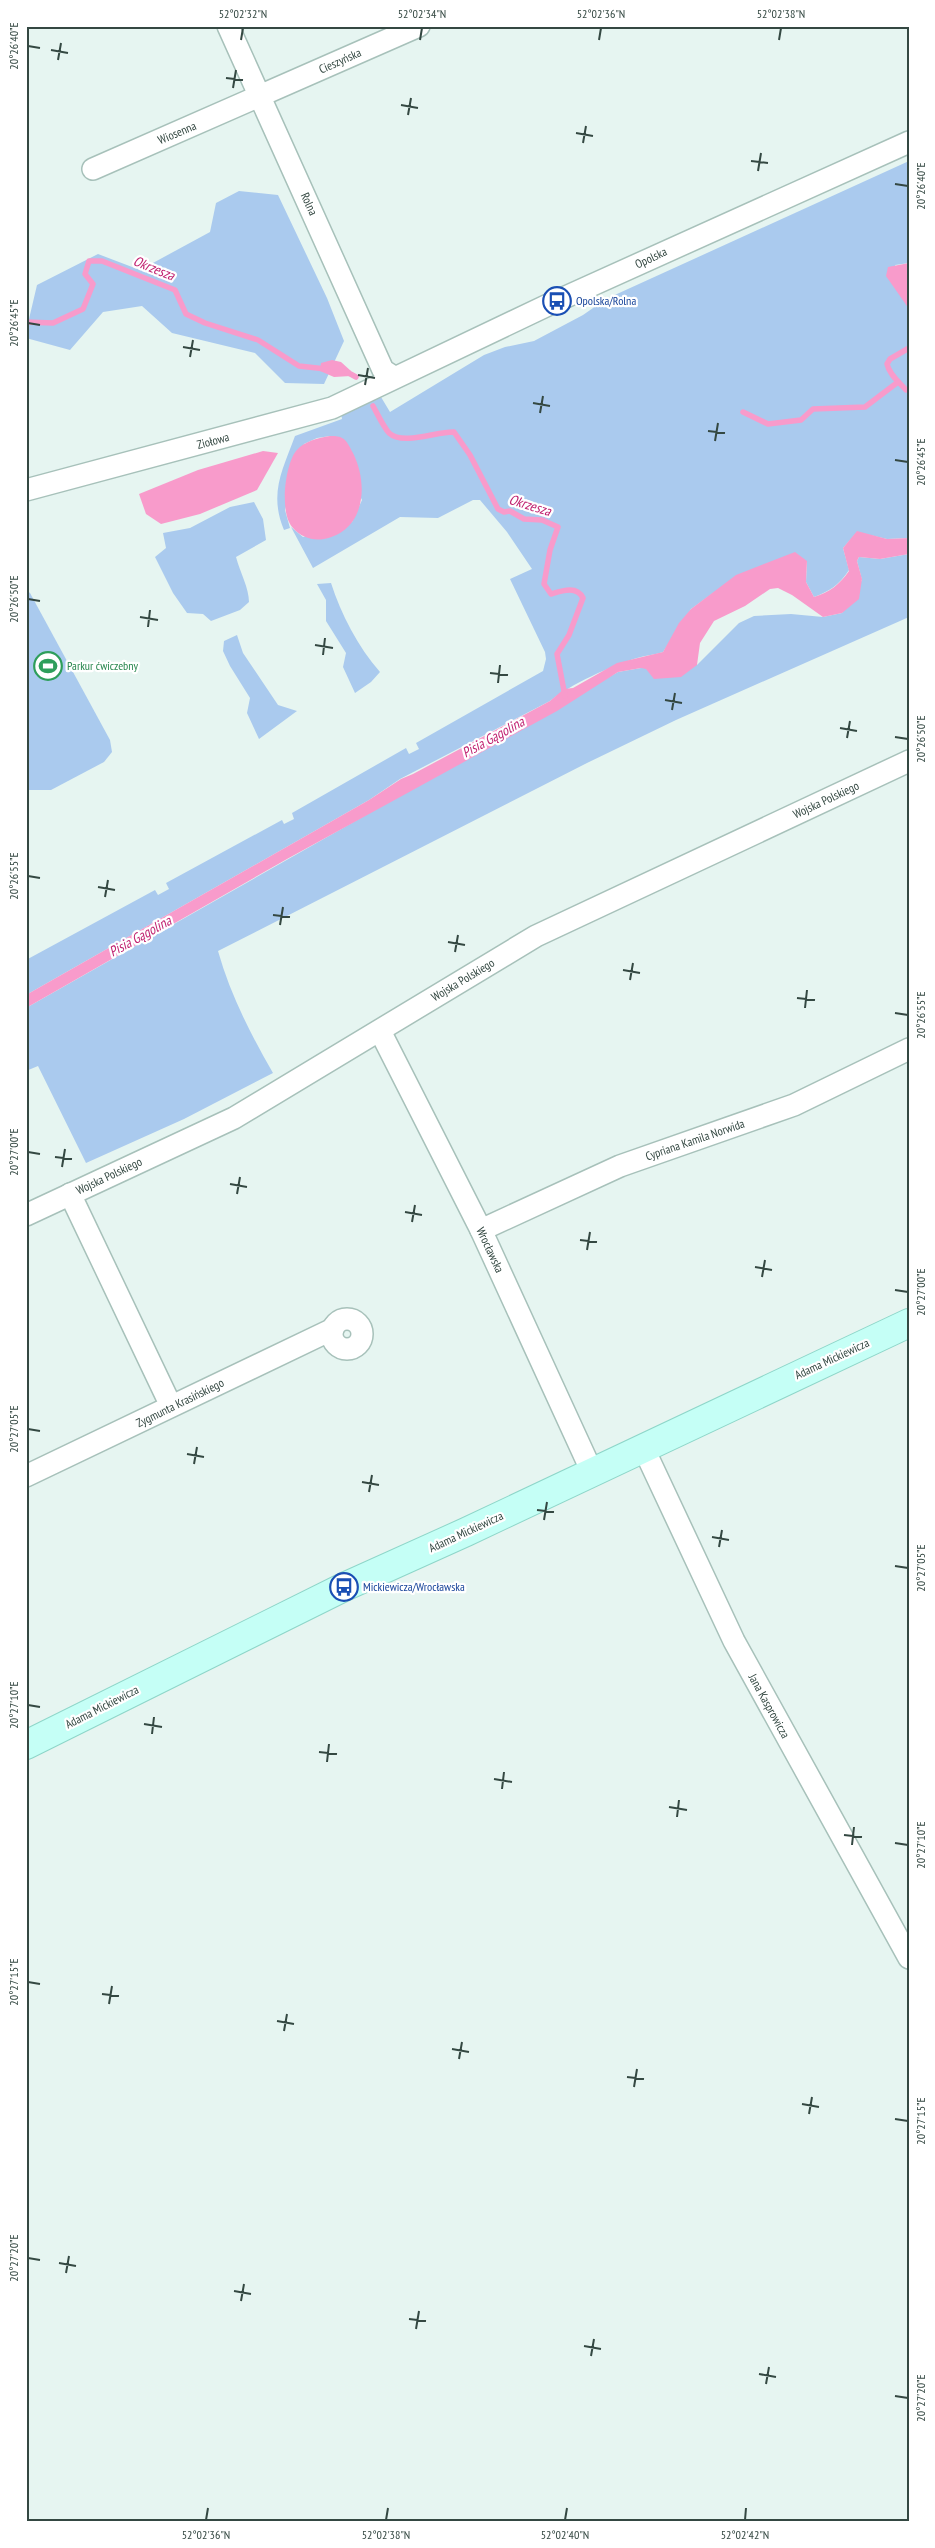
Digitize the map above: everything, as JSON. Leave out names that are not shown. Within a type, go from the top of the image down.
[{"type":"street","name":"Rolna","points":[[228,26],[383,370],[385,382]]},
{"type":"street","name":"Cieszyńska","points":[[260,97],[419,26]]},
{"type":"street","name":"Wiosenna","points":[[92,169],[260,97]]},
{"type":"street","name":"Opolska","points":[[385,382],[909,142]]},
{"type":"street","name":"Ziołowa","points":[[26,490],[332,408],[385,382]]},
{"type":"street","name":"Wojska Polskiego","points":[[26,1215],[234,1118],[536,936],[909,761]]},
{"type":"street","name":"Wrocławska","points":[[380,1031],[481,1230],[592,1472]]},
{"type":"street","name":"Cypriana Kamila Norwida","points":[[481,1230],[620,1166],[794,1105],[909,1049]]},
{"type":"street","points":[[70,1194],[171,1406]]},
{"type":"street","name":"Adama Mickiewicza","points":[[26,1745],[344,1587],[909,1323]]},
{"type":"street","name":"Zygmunta Krasińskiego","points":[[26,1476],[333,1329]]},
{"type":"street","name":"Jana Kasprowicza","points":[[643,1447],[734,1642],[909,1958]]},
{"type":"shaded area","points":[[909,161],[909,263],[895,265],[909,309],[909,538],[887,539],[857,532],[843,548],[849,570],[834,587],[814,597],[806,582],[807,561],[713,593],[691,609],[663,652],[627,661],[580,682],[550,701],[400,779],[369,800],[26,995],[26,960],[155,890],[158,895],[169,889],[166,883],[282,820],[284,824],[294,819],[292,813],[406,748],[409,754],[419,749],[416,743],[543,671],[546,659],[545,652],[510,579],[532,569],[507,532],[480,500],[473,500],[438,518],[400,517],[313,568],[291,527],[303,537],[352,522],[362,500],[330,436],[317,438],[304,444],[285,510],[290,528],[284,530],[277,494],[282,472],[295,436],[342,419],[341,413],[381,397],[390,412],[484,355],[505,347],[534,341],[583,315],[606,299]]},
{"type":"shaded area","points":[[239,191],[278,195],[327,298],[344,341],[324,384],[285,383],[255,353],[172,333],[142,306],[103,312],[70,350],[26,338],[26,317],[29,319],[37,285],[98,254],[140,270],[210,232],[216,203]]},
{"type":"shaded area","points":[[254,502],[263,519],[266,540],[236,557],[246,586],[249,602],[240,610],[211,621],[203,614],[187,613],[173,593],[155,557],[166,548],[163,533],[190,528],[230,507]]},
{"type":"shaded area","points":[[909,554],[909,617],[676,720],[587,763],[218,951],[242,1014],[273,1073],[184,1119],[86,1163],[38,1066],[26,1071],[26,1008],[618,672],[641,668],[697,665],[739,623],[754,616],[791,614],[823,617],[842,613],[862,580],[857,561],[859,557],[880,559]]},
{"type":"shaded area","points":[[331,583],[351,630],[364,652],[380,672],[371,682],[355,693],[343,667],[346,653],[326,621],[326,600],[317,584]]},
{"type":"shaded area","name":"Parkur ćwiczebny","points":[[26,590],[30,593],[110,740],[112,752],[104,762],[51,790],[26,790]]},
{"type":"shaded area","points":[[237,635],[243,653],[278,705],[297,711],[259,739],[247,713],[250,698],[223,651],[224,641]]},
{"type":"water","points":[[909,263],[909,309],[886,276],[888,267]]},
{"type":"water","points":[[332,360],[341,362],[351,371],[351,376],[334,377],[320,371],[321,363]]},
{"type":"water","points":[[338,436],[344,439],[353,453],[361,479],[360,505],[348,527],[338,534],[324,539],[311,539],[303,536],[293,528],[286,512],[285,490],[289,467],[292,458],[299,448],[312,440]]},
{"type":"water","points":[[263,451],[278,453],[257,490],[200,514],[161,524],[146,514],[139,494],[198,470]]},
{"type":"water","name":"Pisia Gągolina","points":[[857,531],[887,539],[909,538],[909,554],[880,559],[859,557],[857,561],[862,579],[859,599],[842,613],[823,617],[792,595],[778,588],[770,589],[745,606],[714,621],[700,643],[697,665],[681,677],[654,679],[646,669],[641,668],[618,672],[557,711],[287,859],[26,1008],[26,995],[369,800],[401,779],[550,701],[564,689],[573,688],[617,663],[663,652],[679,623],[691,609],[736,575],[795,552],[807,561],[806,582],[814,597],[825,593],[838,584],[849,571],[843,548]]},
{"type":"waterway","name":"Okrzesza","points":[[26,322],[53,323],[83,309],[93,284],[85,274],[89,261],[102,261],[175,290],[186,314],[205,323],[258,340],[299,366],[326,369]]},
{"type":"waterway","points":[[909,348],[890,359],[887,364],[895,378],[906,390],[909,389]]},
{"type":"waterway","name":"Okrzesza","points":[[345,371],[356,377]]},
{"type":"waterway","points":[[743,412],[768,424],[801,420],[813,409],[865,407],[898,382]]},
{"type":"waterway","name":"Okrzesza","points":[[373,406],[389,433],[395,437],[412,438],[454,432],[470,455],[498,509],[504,512],[510,511],[524,519],[542,520],[558,527],[550,550],[544,584],[551,594],[573,590],[577,591],[583,598],[569,635],[557,654],[565,696]]},
{"type":"place","name":"Opolska/Rolna","points":[[557,301]]},
{"type":"place","name":"Parkur ćwiczebny","points":[[48,666]]},
{"type":"place","name":"Mickiewicza/Wrocławska","points":[[344,1587]]}]
